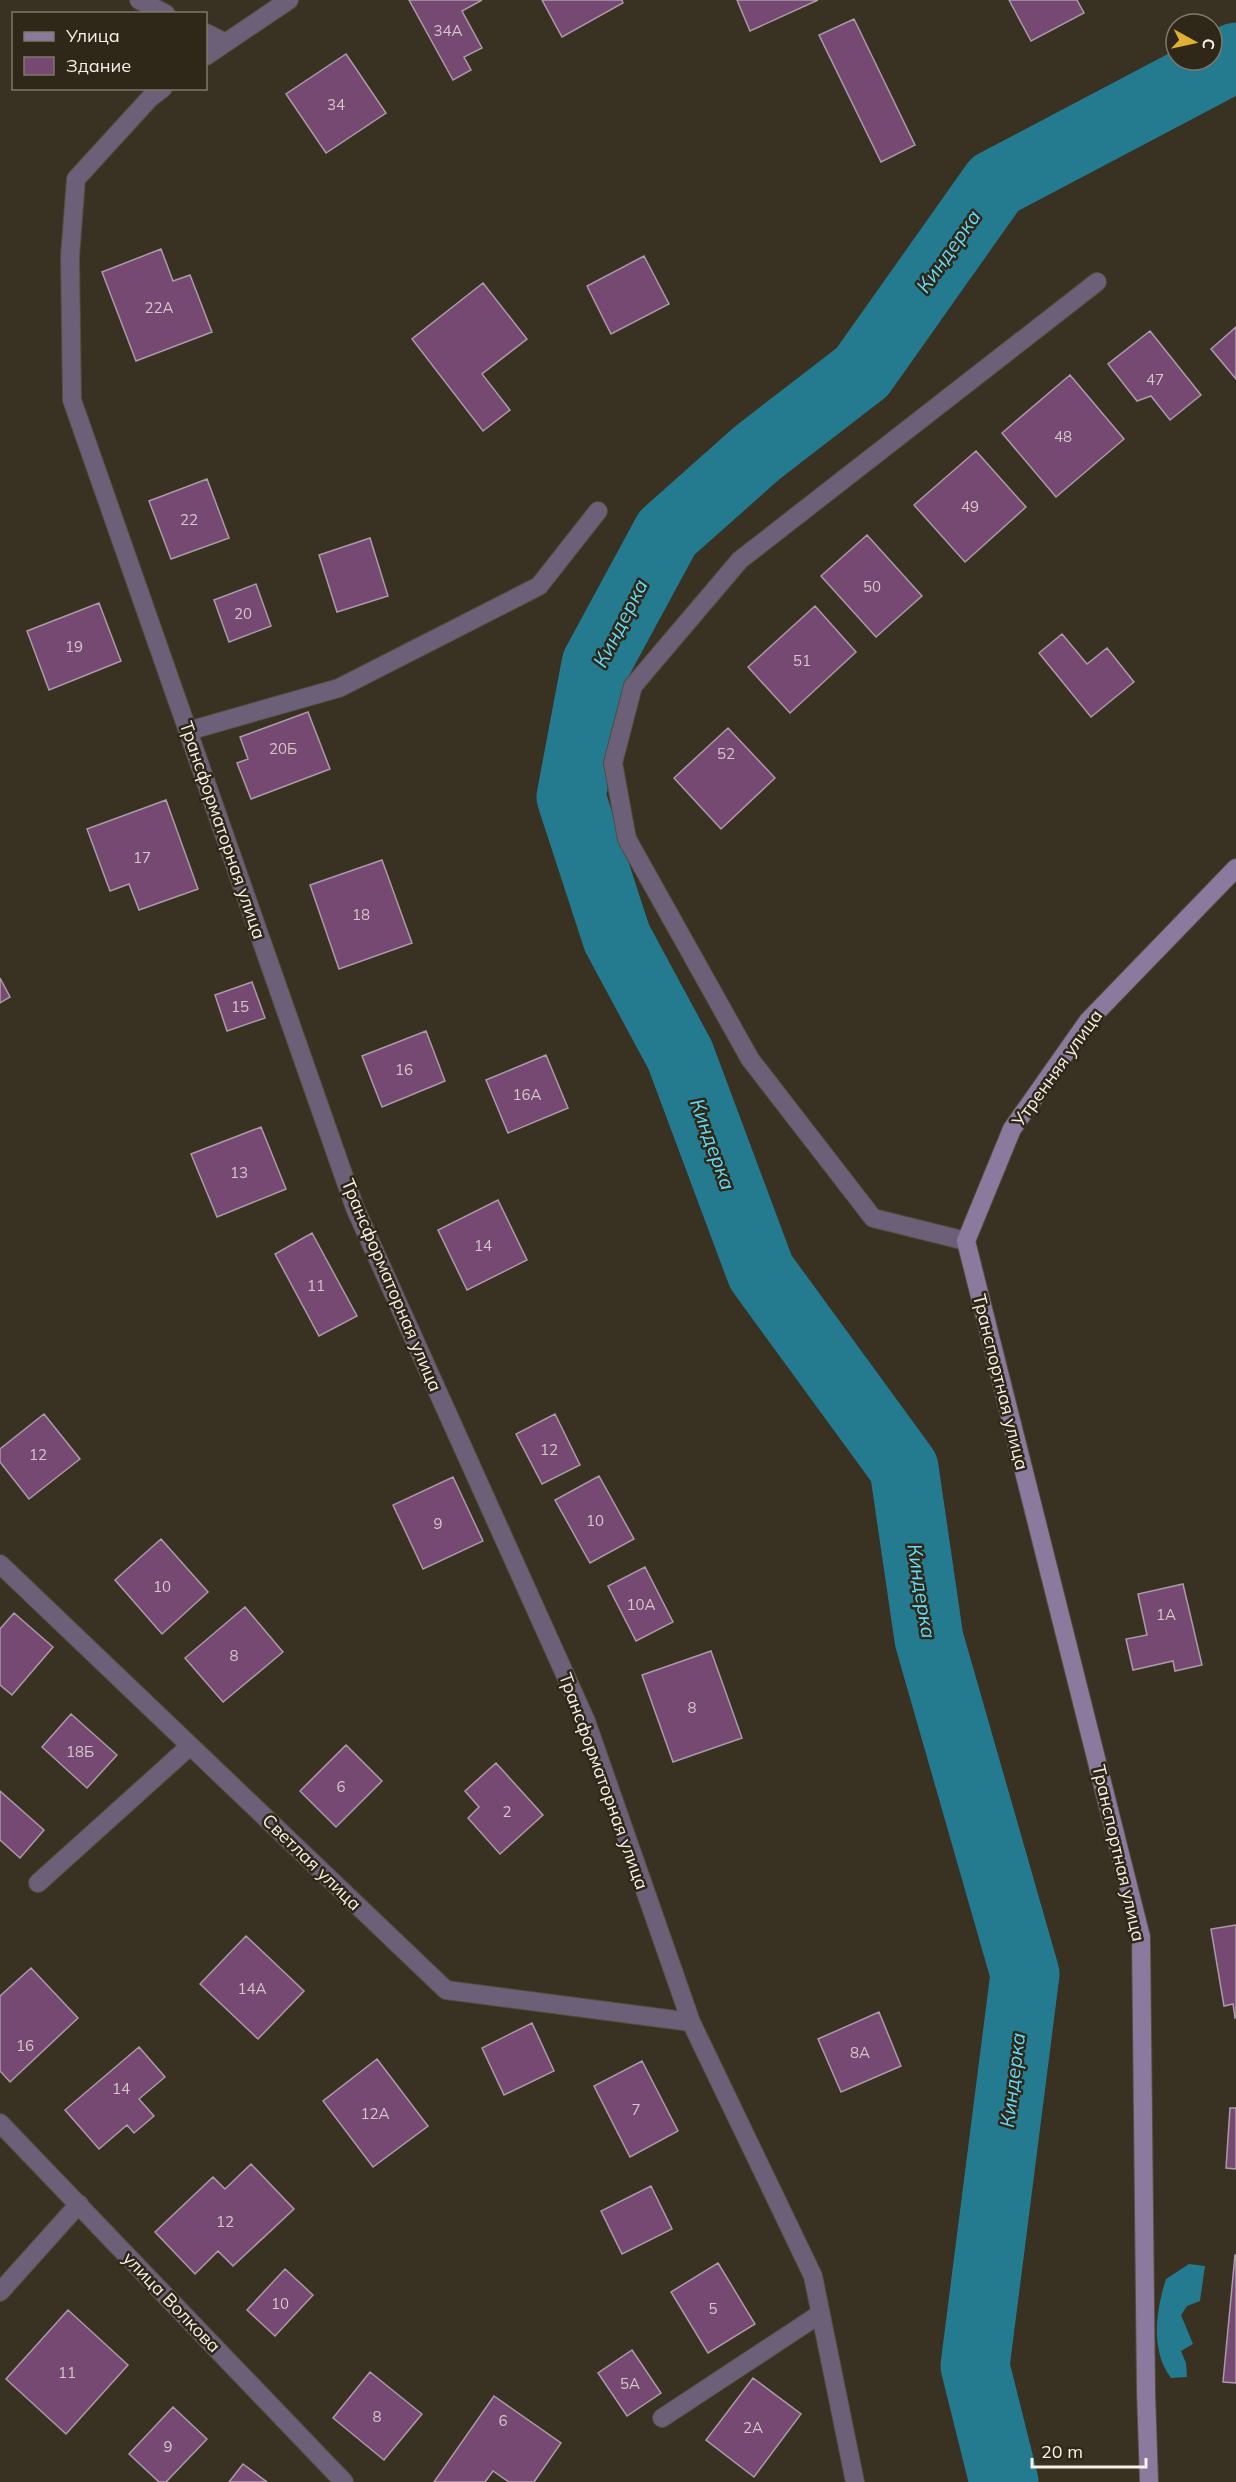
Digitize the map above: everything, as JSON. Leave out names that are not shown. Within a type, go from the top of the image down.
[{"type":"street","points":[[139,0],[162,12]]},
{"type":"street","points":[[207,55],[289,0]]},
{"type":"street","points":[[207,34],[224,42]]},
{"type":"street","name":"Трансформаторная улица","points":[[160,90],[150,98],[76,179],[70,257],[72,400],[355,1208],[586,1721],[691,2022],[813,2276],[855,2482]]},
{"type":"street","points":[[966,1241],[873,1218],[750,1059],[627,839],[613,763],[633,686],[740,560],[1097,282]]},
{"type":"street","points":[[188,731],[339,688],[539,586],[598,511]]},
{"type":"street","name":"Утренняя улица","points":[[966,1241],[1012,1129],[1088,1021],[1236,868]]},
{"type":"street","name":"Транспортная улица","points":[[966,1241],[1141,1937],[1149,2482]]},
{"type":"street","name":"Светлая улица","points":[[0,1564],[446,1990],[691,2022]]},
{"type":"street","points":[[38,1883],[190,1746]]},
{"type":"street","name":"улица Волкова","points":[[0,2123],[344,2482]]},
{"type":"street","points":[[0,2292],[79,2204]]},
{"type":"street","points":[[662,2418],[820,2314]]},
{"type":"water","points":[[1189,2264],[1205,2266],[1200,2301],[1187,2306],[1181,2315],[1193,2344],[1181,2351],[1186,2363],[1187,2377],[1171,2378],[1164,2367],[1158,2343],[1160,2304],[1166,2279]]},
{"type":"building","points":[[409,0],[482,0],[462,11],[482,48],[464,57],[471,70],[453,80]]},
{"type":"building","points":[[542,0],[622,0],[623,3],[562,37]]},
{"type":"building","points":[[737,0],[818,0],[750,31]]},
{"type":"building","points":[[1009,0],[1077,0],[1084,13],[1031,41]]},
{"type":"building","points":[[854,19],[915,145],[881,162],[819,35]]},
{"type":"building","points":[[346,54],[386,113],[326,153],[286,94]]},
{"type":"building","points":[[161,249],[173,281],[190,275],[212,332],[136,361],[102,272]]},
{"type":"building","points":[[644,256],[669,304],[611,334],[587,286]]},
{"type":"building","points":[[483,283],[527,339],[482,374],[510,410],[483,431],[412,339]]},
{"type":"building","points":[[1236,327],[1236,379],[1211,349]]},
{"type":"building","points":[[1150,331],[1201,395],[1170,420],[1151,396],[1137,401],[1108,364]]},
{"type":"building","points":[[1070,375],[1124,439],[1056,497],[1002,433]]},
{"type":"building","points":[[976,451],[1026,507],[965,562],[914,505]]},
{"type":"building","points":[[207,479],[229,538],[171,559],[149,501]]},
{"type":"building","points":[[867,535],[922,596],[876,637],[821,576]]},
{"type":"building","points":[[370,538],[388,596],[337,612],[319,555]]},
{"type":"building","points":[[256,584],[271,626],[229,642],[214,600]]},
{"type":"building","points":[[99,603],[121,661],[49,690],[27,631]]},
{"type":"building","points":[[815,606],[856,652],[790,713],[748,667]]},
{"type":"building","points":[[1062,634],[1087,664],[1107,648],[1134,682],[1091,717],[1039,653]]},
{"type":"building","points":[[308,712],[330,769],[251,799],[237,763],[248,759],[240,737]]},
{"type":"building","points":[[728,728],[775,778],[721,829],[674,778]]},
{"type":"building","points":[[166,800],[198,889],[139,910],[129,884],[110,891],[87,829]]},
{"type":"building","points":[[382,860],[412,943],[339,969],[310,885]]},
{"type":"building","points":[[0,978],[10,997],[0,1003]]},
{"type":"building","points":[[252,982],[265,1018],[227,1031],[215,995]]},
{"type":"building","points":[[426,1031],[445,1081],[382,1107],[362,1056]]},
{"type":"building","points":[[546,1055],[568,1108],[508,1133],[486,1080]]},
{"type":"building","points":[[261,1127],[286,1189],[217,1217],[191,1154]]},
{"type":"building","points":[[498,1200],[527,1260],[467,1290],[438,1230]]},
{"type":"building","points":[[312,1233],[357,1316],[319,1336],[275,1254]]},
{"type":"building","points":[[44,1414],[80,1459],[29,1499],[0,1462],[0,1449]]},
{"type":"building","points":[[555,1414],[580,1465],[542,1484],[516,1434]]},
{"type":"building","points":[[599,1476],[634,1539],[590,1563],[555,1500]]},
{"type":"building","points":[[453,1477],[483,1541],[423,1569],[393,1505]]},
{"type":"building","points":[[161,1539],[208,1592],[162,1634],[115,1580]]},
{"type":"building","points":[[645,1567],[673,1622],[636,1641],[608,1586]]},
{"type":"building","points":[[1183,1584],[1202,1665],[1175,1671],[1173,1661],[1133,1670],[1126,1639],[1147,1635],[1138,1594]]},
{"type":"building","points":[[245,1607],[283,1652],[223,1702],[185,1658]]},
{"type":"building","points":[[14,1613],[53,1647],[12,1695],[0,1685],[0,1629]]},
{"type":"building","points":[[711,1651],[742,1738],[673,1762],[642,1675]]},
{"type":"building","points":[[71,1714],[117,1755],[87,1788],[42,1747]]},
{"type":"building","points":[[346,1745],[382,1781],[336,1827],[300,1791]]},
{"type":"building","points":[[496,1763],[543,1815],[500,1854],[468,1818],[479,1807],[465,1791]]},
{"type":"building","points":[[0,1791],[44,1830],[20,1858],[0,1840]]},
{"type":"building","points":[[1236,1925],[1235,2018],[1233,2004],[1224,2006],[1211,1929]]},
{"type":"building","points":[[246,1936],[304,1991],[258,2039],[200,1984]]},
{"type":"building","points":[[31,1968],[78,2018],[10,2082],[0,2071],[0,1996]]},
{"type":"building","points":[[879,2012],[901,2066],[841,2092],[818,2039]]},
{"type":"building","points":[[532,2023],[554,2071],[504,2095],[482,2048]]},
{"type":"building","points":[[139,2047],[165,2077],[139,2099],[154,2116],[134,2133],[127,2125],[99,2149],[65,2110]]},
{"type":"building","points":[[377,2059],[428,2126],[373,2167],[323,2101]]},
{"type":"building","points":[[642,2061],[678,2131],[630,2157],[594,2086]]},
{"type":"building","points":[[1230,2108],[1236,2108],[1236,2169],[1226,2168]]},
{"type":"building","points":[[251,2164],[294,2209],[233,2266],[218,2251],[195,2274],[155,2232],[213,2177],[225,2189]]},
{"type":"building","points":[[651,2186],[672,2229],[622,2254],[601,2211]]},
{"type":"building","points":[[1236,2255],[1236,2383],[1223,2382]]},
{"type":"building","points":[[718,2263],[755,2324],[708,2353],[671,2292]]},
{"type":"building","points":[[285,2269],[313,2295],[275,2336],[247,2310]]},
{"type":"building","points":[[68,2310],[128,2365],[66,2434],[6,2379]]},
{"type":"building","points":[[632,2350],[661,2393],[627,2416],[598,2373]]},
{"type":"building","points":[[370,2372],[422,2414],[384,2460],[333,2418]]},
{"type":"building","points":[[753,2378],[801,2414],[754,2477],[706,2440]]},
{"type":"building","points":[[494,2396],[561,2443],[534,2482],[509,2482],[493,2471],[485,2482],[434,2482]]},
{"type":"building","points":[[173,2407],[207,2439],[166,2482],[159,2482],[129,2454]]},
{"type":"building","points":[[243,2464],[267,2482],[229,2482]]},
{"type":"waterway","name":"Киндерка","points":[[1004,2482],[975,2366],[1025,1974],[929,1639],[904,1468],[761,1272],[680,1055],[617,938],[571,797],[596,664],[667,533],[757,453],[862,372],[995,184],[1236,57]]}]
